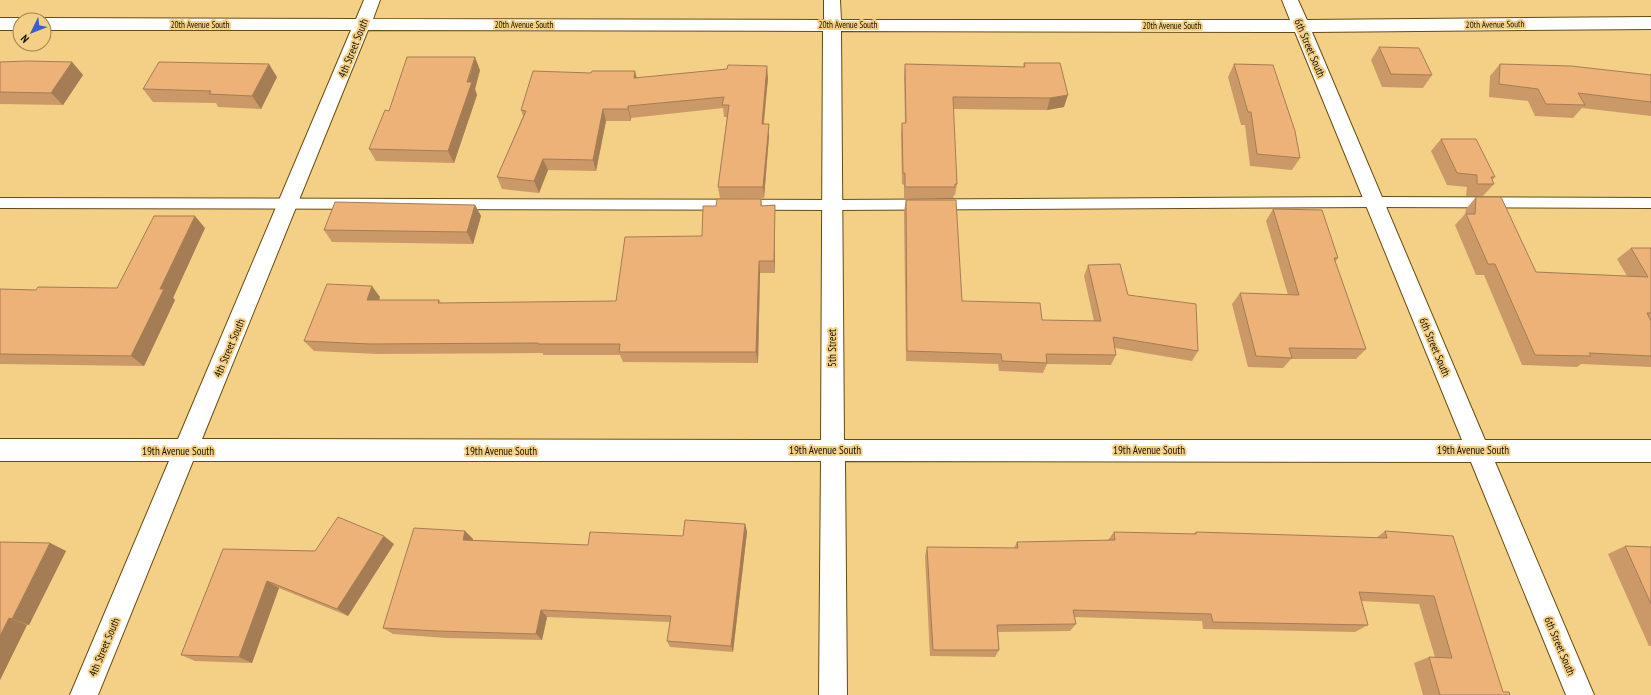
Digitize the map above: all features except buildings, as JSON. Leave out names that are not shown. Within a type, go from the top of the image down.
[{"type":"street","name":"4th Street South","points":[[84,695],[372,0]]},
{"type":"street","name":"5th Street","points":[[832,0],[832,695]]},
{"type":"street","name":"6th Street South","points":[[1290,0],[1580,695]]},
{"type":"street","name":"20th Avenue South","points":[[52,24],[832,24],[1301,26],[1651,23]]},
{"type":"street","points":[[0,24],[12,24]]},
{"type":"street","name":"19th Avenue South","points":[[0,450],[1651,451]]},
{"type":"lane","points":[[0,203],[832,205],[1374,202],[1651,203]]}]
